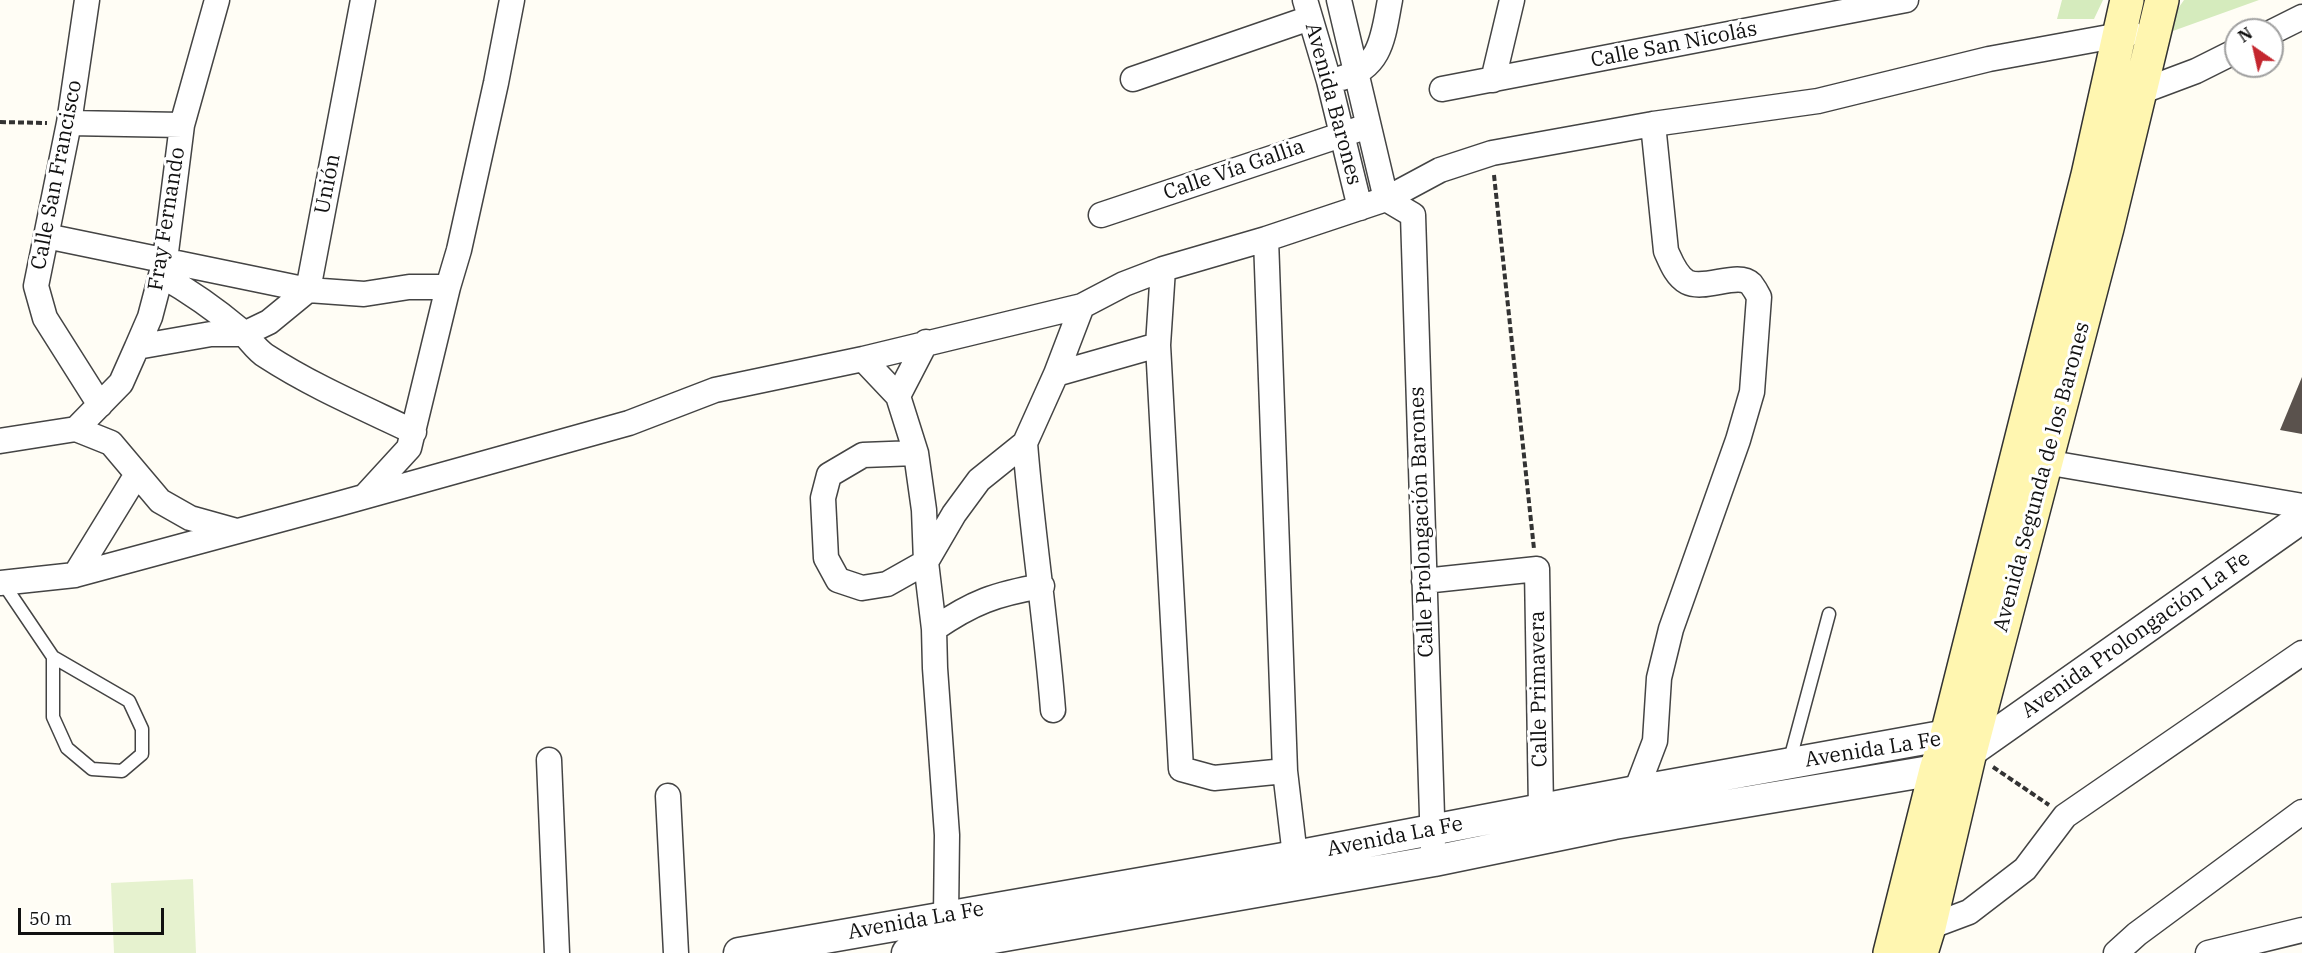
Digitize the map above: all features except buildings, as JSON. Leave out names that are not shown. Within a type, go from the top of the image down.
[{"type":"main road","name":"Avenida Segunda de los Barones","points":[[1925,940],[1959,743],[2127,0]]},
{"type":"main road","name":"Avenida Segunda de los Barones","points":[[1890,953],[1936,770],[1959,743],[2045,462],[2107,228],[2160,13]]},
{"type":"street","name":"Calle San Francisco","points":[[87,0],[69,123],[36,286],[45,318],[100,405]]},
{"type":"street","name":"Fray Fernando","points":[[76,429],[121,383],[150,317],[163,267],[182,125],[217,0]]},
{"type":"street","name":"Unión","points":[[308,290],[363,0]]},
{"type":"street","points":[[365,496],[409,448],[414,432],[447,287],[459,250],[512,0]]},
{"type":"street","name":"Avenida Barones","points":[[1338,0],[1386,199]]},
{"type":"street","points":[[1329,81],[1356,74],[1373,60],[1381,44],[1390,0]]},
{"type":"street","points":[[1493,80],[1512,0]]},
{"type":"street","name":"Calle San Nicolás","points":[[1442,89],[1906,0]]},
{"type":"street","points":[[1133,79],[1307,9]]},
{"type":"street","name":"Avenida Barones","points":[[1307,9],[1329,81],[1360,208]]},
{"type":"street","points":[[1,583],[75,574],[365,496],[629,423],[715,390],[863,359],[1082,306],[1124,284],[1163,269],[1266,239],[1386,199],[1440,170],[1491,153],[1653,124],[1818,101],[1989,59],[2120,36],[2160,13]]},
{"type":"street","points":[[2284,26],[2302,16]]},
{"type":"street","points":[[2140,92],[2196,71],[2224,57]]},
{"type":"street","name":"Fray Fernando","points":[[69,123],[182,125]]},
{"type":"street","points":[[1614,824],[1636,791],[1655,741],[1659,678],[1671,629],[1738,440],[1752,392],[1759,297],[1750,283],[1740,279],[1702,285],[1686,281],[1674,270],[1666,251],[1653,124]]},
{"type":"street","name":"Calle Vía Gallia","points":[[1101,215],[1368,126]]},
{"type":"street","name":"Calle Prolongación Barones","points":[[1386,199],[1413,215],[1434,861]]},
{"type":"street","points":[[46,236],[163,267],[308,290],[364,294],[409,287],[447,287]]},
{"type":"street","points":[[1266,239],[1285,771],[1295,856]]},
{"type":"street","points":[[163,267],[186,289],[244,334],[263,355],[313,384],[414,432]]},
{"type":"street","points":[[1163,269],[1158,345],[1181,769],[1214,778],[1285,771]]},
{"type":"street","points":[[137,347],[211,334],[244,334],[269,322],[308,290]]},
{"type":"street","points":[[916,453],[863,455],[830,475],[823,498],[826,558],[838,580],[862,588],[887,584],[926,562],[954,514],[979,480],[1025,442],[1056,374],[1082,306]]},
{"type":"street","points":[[898,396],[926,342]]},
{"type":"street","points":[[1056,374],[1158,345]]},
{"type":"street","points":[[863,359],[898,396],[916,453],[924,510],[926,562],[934,629],[947,835],[946,916],[950,949]]},
{"type":"street","points":[[0,441],[76,429],[111,442],[160,501],[190,518],[234,531]]},
{"type":"street","points":[[1025,442],[1030,506],[1042,586],[1053,710]]},
{"type":"street","points":[[2045,462],[2302,506]]},
{"type":"street","points":[[75,574],[137,474]]},
{"type":"street","name":"Avenida Prolongación La Fe","points":[[1959,743],[2302,518]]},
{"type":"street","points":[[1424,581],[1537,569]]},
{"type":"street","name":"Calle Primavera","points":[[1537,569],[1541,810]]},
{"type":"street","points":[[934,629],[963,609],[1003,592],[1042,586]]},
{"type":"street","points":[[1925,940],[1969,912],[2025,869],[2065,816],[2302,653]]},
{"type":"street","name":"Avenida La Fe","points":[[740,953],[1295,856],[1789,764],[1959,743]]},
{"type":"street","points":[[549,760],[557,953]]},
{"type":"street","name":"Avenida La Fe","points":[[907,953],[950,949],[1434,861],[1614,824],[1936,770]]},
{"type":"street","points":[[668,796],[676,953]]},
{"type":"street","points":[[2116,953],[2137,934],[2302,812]]},
{"type":"street","points":[[2208,953],[2302,930]]},
{"type":"lane","points":[[1,583],[52,657],[129,701],[142,729],[142,754],[122,771],[92,769],[67,748],[53,717],[52,657]]},
{"type":"lane","points":[[1789,764],[1829,614]]},
{"type":"path","points":[[0,122],[69,123]]},
{"type":"path","points":[[1491,153],[1537,569]]},
{"type":"path","points":[[1959,743],[2065,816]]},
{"type":"green space","points":[[2062,0],[2103,0],[2094,19],[2057,19]]},
{"type":"green space","points":[[2184,0],[2259,0],[2159,36]]},
{"type":"green space","points":[[193,879],[196,953],[114,953],[111,883]]}]
